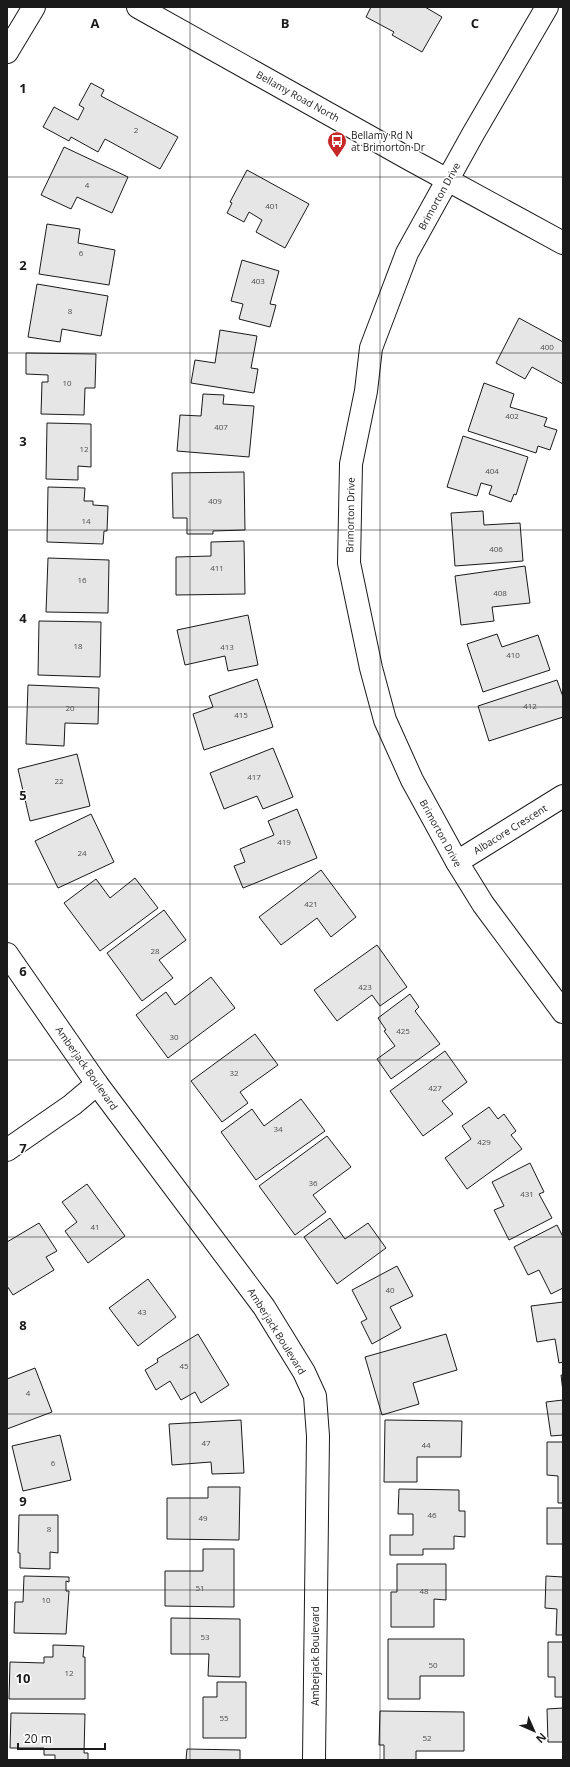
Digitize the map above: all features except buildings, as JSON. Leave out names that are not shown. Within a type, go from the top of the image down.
[{"type":"street","points":[[7,52],[34,7]]},
{"type":"street","name":"Bellamy Road North","points":[[138,7],[563,243]]},
{"type":"street","name":"Brimorton Drive","points":[[546,7],[407,253],[371,348],[366,391],[351,464],[348,563],[371,668],[385,720],[412,780],[482,904],[563,1012]]},
{"type":"street","name":"Albacore Crescent","points":[[457,862],[563,796]]},
{"type":"street","name":"Amberjack Boulevard","points":[[7,954],[97,1084],[264,1307],[304,1372],[315,1396],[318,1436],[314,1760]]},
{"type":"street","points":[[7,1150],[72,1105],[97,1084]]},
{"type":"place","name":"Bellamy Rd N at Brimorton Dr","points":[[337,158]]}]
